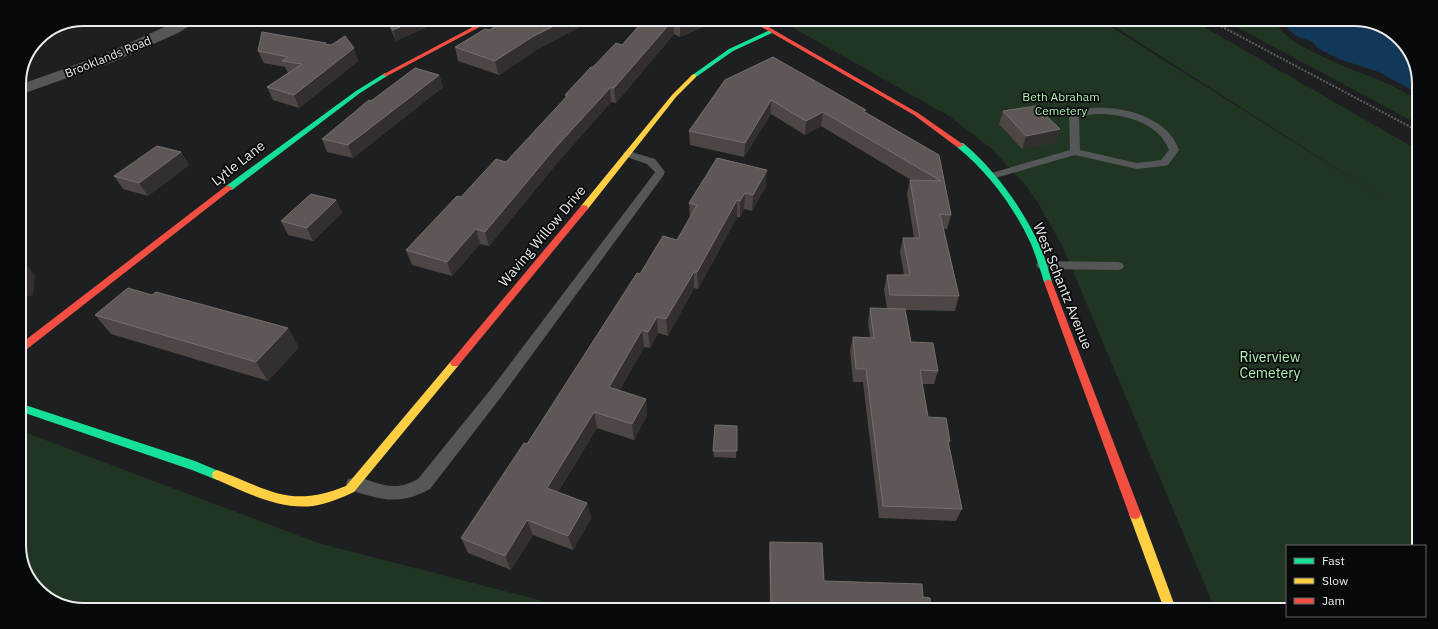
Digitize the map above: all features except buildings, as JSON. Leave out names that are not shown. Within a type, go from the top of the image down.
[{"type":"street","name":"Brooklands Road","points":[[26,88],[60,77],[125,51],[179,26]]},
{"type":"street","name":"Lytle Lane","points":[[26,345],[274,153],[358,92],[395,69],[478,26]]},
{"type":"street","name":"West Schantz Avenue","points":[[763,26],[912,111],[946,135],[976,159],[992,176],[1013,204],[1032,238],[1168,603]]},
{"type":"street","name":"Waving Willow Drive","points":[[354,484],[628,154],[674,96],[694,75],[725,52],[772,31]]},
{"type":"street","points":[[26,410],[195,466],[281,500],[300,503],[326,500],[350,489],[354,484]]},
{"type":"lane","points":[[992,176],[1075,152],[1138,166],[1164,163],[1174,150],[1173,142],[1161,128],[1134,116],[1099,110],[1074,115],[1075,152]]},
{"type":"lane","points":[[354,484],[396,496],[413,491],[424,484],[496,393],[658,176],[660,172],[658,165],[652,161],[628,154]]},
{"type":"lane","points":[[1042,265],[1118,266]]},
{"type":"path","points":[[1221,26],[1412,128]]},
{"type":"green space","points":[[790,26],[1110,26],[1386,200],[1114,26],[1202,26],[1412,147],[1412,545],[1286,545],[1286,603],[1212,603],[1062,245],[1027,187],[992,149],[949,116]]},
{"type":"green space","points":[[1235,26],[1279,26],[1284,33],[1295,42],[1310,51],[1345,67],[1389,84],[1412,97],[1412,121]]},
{"type":"green space","points":[[26,433],[318,543],[550,603],[84,603],[62,599],[49,591],[38,580],[30,567],[27,557]]},
{"type":"water","points":[[1285,26],[1354,26],[1370,28],[1390,38],[1398,46],[1409,65],[1412,80],[1412,90],[1379,72],[1339,59],[1317,48],[1311,41],[1295,35]]},
{"type":"traffic: fast","points":[[694,76],[731,50],[772,31]]},
{"type":"traffic: fast","points":[[229,188],[358,92],[385,75]]},
{"type":"traffic: fast","points":[[960,145],[982,165],[1010,200],[1034,243],[1048,282]]},
{"type":"traffic: fast","points":[[26,409],[195,466],[217,475]]},
{"type":"traffic: slow","points":[[584,208],[674,96],[694,76]]},
{"type":"traffic: slow","points":[[217,475],[267,496],[298,502],[314,501],[331,497],[350,489],[455,363]]},
{"type":"traffic: slow","points":[[1135,514],[1168,603]]},
{"type":"traffic: jam","points":[[385,75],[478,26]]},
{"type":"traffic: jam","points":[[763,26],[916,114],[960,145]]},
{"type":"traffic: jam","points":[[26,345],[229,188]]},
{"type":"traffic: jam","points":[[455,363],[584,208]]},
{"type":"traffic: jam","points":[[1048,282],[1135,514]]},
{"type":"park label","name":"Beth Abraham Cemetery","points":[[1061,104]]},
{"type":"park label","name":"Riverview Cemetery","points":[[1270,366]]}]
